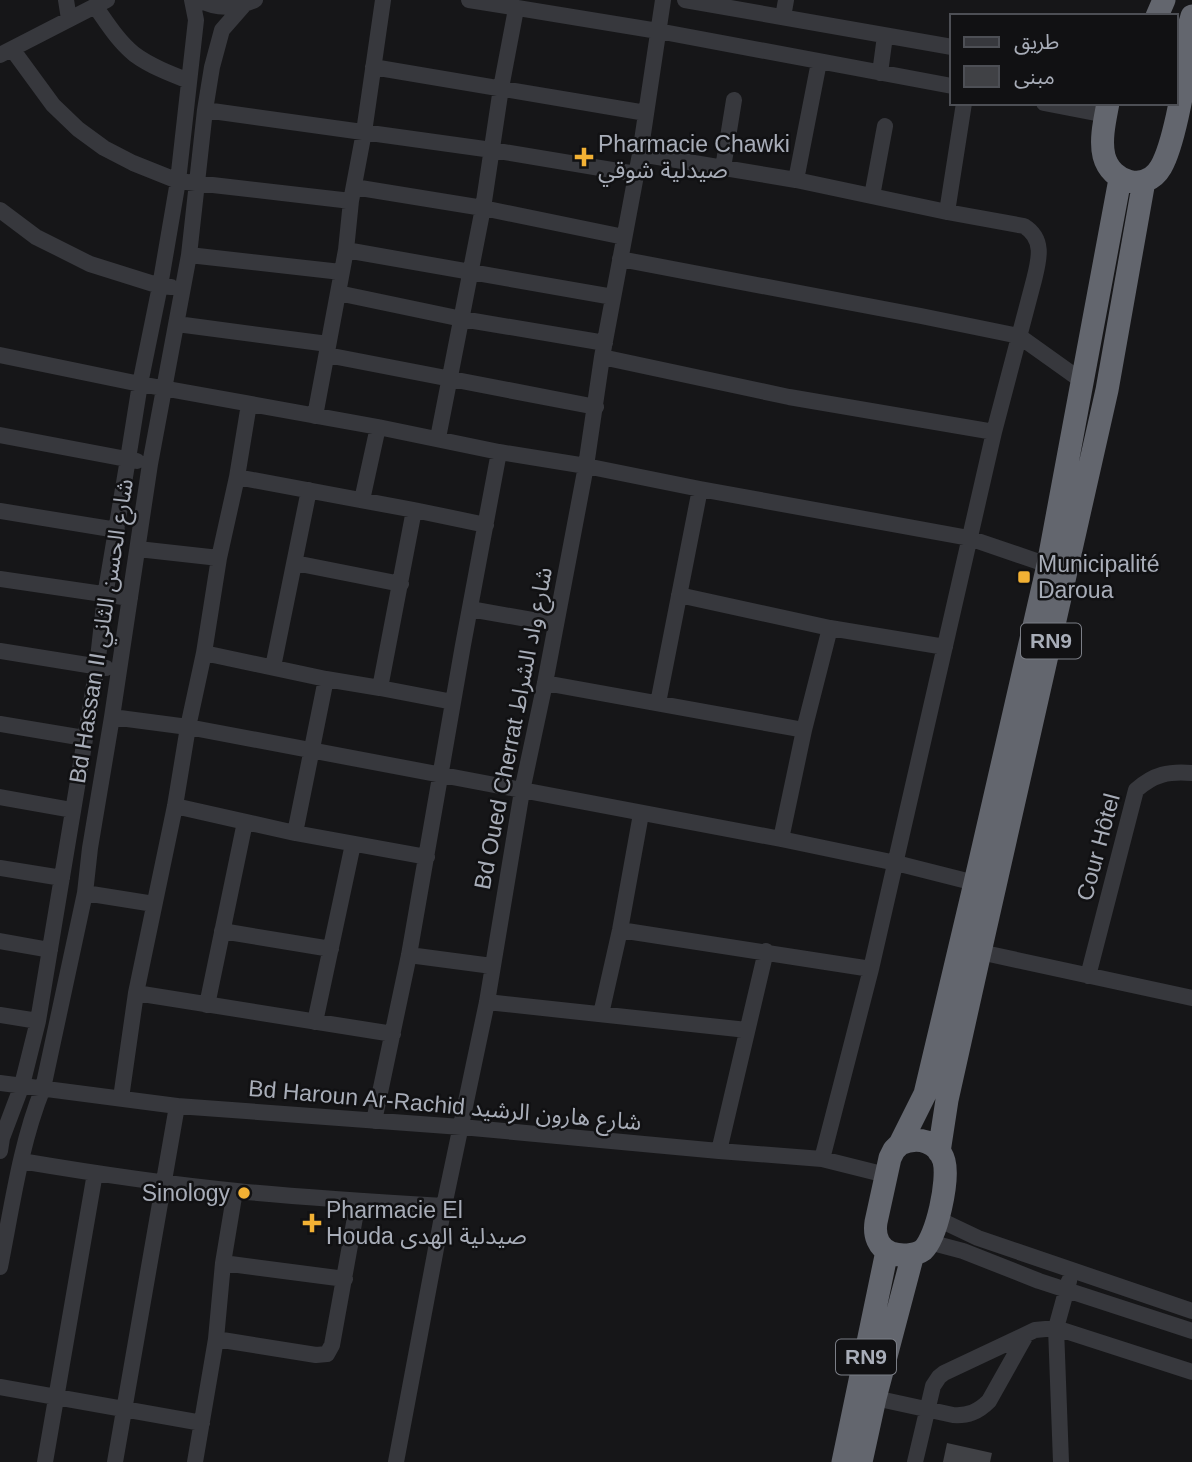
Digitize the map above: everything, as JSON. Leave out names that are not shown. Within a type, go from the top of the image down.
[{"type":"highway","name":"RN9","points":[[861,1462],[875,1398],[921,1248],[937,1219],[943,1192],[944,1162],[939,1152],[947,1100],[1107,390],[1144,181],[1160,168],[1186,96],[1187,53],[1181,35],[1192,16]]},
{"type":"highway","points":[[1107,109],[1102,147],[1108,167],[1120,179],[1144,181]]},
{"type":"highway","name":"RN9","points":[[843,1462],[887,1251],[880,1245],[875,1230],[886,1175],[890,1158],[925,1094],[975,883],[1048,565],[1120,179]]},
{"type":"highway","points":[[900,1144],[917,1139],[926,1141],[939,1152]]},
{"type":"highway","points":[[887,1251],[895,1254],[921,1248]]},
{"type":"street","points":[[66,0],[69,19]]},
{"type":"street","name":"Bd Hassan II شارع الحسن الثاني","points":[[1,1140],[22,1085],[38,1021],[50,950],[140,384],[178,181],[195,20],[192,0]]},
{"type":"street","points":[[200,0],[225,8],[249,3]]},
{"type":"street","points":[[315,416],[346,250],[383,0]]},
{"type":"street","points":[[468,0],[658,31],[950,86]]},
{"type":"street","name":"Bd Oued Cherrat شارع واد الشراط","points":[[396,1462],[444,1206],[487,1002],[522,791],[586,466],[603,350],[640,154],[663,0]]},
{"type":"street","points":[[685,0],[950,47]]},
{"type":"street","points":[[783,17],[786,0]]},
{"type":"street","points":[[189,81],[134,54],[113,33],[101,3],[6,52],[78,129],[104,148],[178,181],[353,194],[484,208],[624,237]]},
{"type":"street","name":"Bd Hassan II شارع الحسن الثاني","points":[[0,1267],[21,1161],[33,1113],[43,1088],[85,892],[150,464],[189,254],[212,67],[222,30],[249,3]]},
{"type":"street","points":[[438,438],[484,208],[501,88],[516,9]]},
{"type":"street","points":[[880,73],[886,36]]},
{"type":"street","points":[[796,180],[819,62]]},
{"type":"street","points":[[373,66],[646,113]]},
{"type":"street","points":[[723,168],[734,100]]},
{"type":"street","points":[[947,212],[964,105]]},
{"type":"street","points":[[1065,105],[1107,109]]},
{"type":"street","points":[[205,110],[492,150],[636,174]]},
{"type":"street","points":[[872,196],[885,126]]},
{"type":"street","points":[[640,154],[796,180],[1024,226],[1032,231],[1038,240],[1040,256],[994,432],[871,969],[822,1159]]},
{"type":"street","points":[[0,210],[36,237],[90,264],[160,286],[182,289]]},
{"type":"street","points":[[346,250],[613,297]]},
{"type":"street","points":[[189,254],[341,272]]},
{"type":"street","points":[[620,259],[1019,336],[1082,381]]},
{"type":"street","points":[[338,293],[603,350],[789,397],[994,432]]},
{"type":"street","points":[[177,324],[328,349],[449,378],[596,407]]},
{"type":"street","points":[[0,355],[140,384],[438,438],[499,452],[969,538],[1048,565]]},
{"type":"street","points":[[121,1098],[136,993],[175,806],[249,404]]},
{"type":"street","points":[[362,500],[378,427]]},
{"type":"street","points":[[0,435],[150,464]]},
{"type":"street","points":[[374,1121],[409,955],[499,452]]},
{"type":"street","points":[[237,477],[486,525]]},
{"type":"street","points":[[658,704],[700,489]]},
{"type":"street","points":[[273,667],[309,490]]},
{"type":"street","points":[[380,688],[414,510]]},
{"type":"street","points":[[0,511],[117,530]]},
{"type":"street","points":[[138,549],[219,558]]},
{"type":"street","points":[[295,563],[401,584]]},
{"type":"street","points":[[0,579],[130,598]]},
{"type":"street","points":[[679,595],[830,628],[944,647]]},
{"type":"street","points":[[470,609],[555,624]]},
{"type":"street","points":[[781,839],[804,730],[830,628]]},
{"type":"street","points":[[0,651],[119,670]]},
{"type":"street","points":[[204,653],[453,702]]},
{"type":"street","points":[[295,833],[326,679]]},
{"type":"street","points":[[545,683],[804,730]]},
{"type":"street","points":[[113,717],[188,727],[781,839],[975,883]]},
{"type":"street","points":[[0,724],[85,738]]},
{"type":"street","name":"Cour Hôtel","points":[[1088,976],[1136,790],[1156,776],[1192,773]]},
{"type":"street","points":[[0,797],[72,810]]},
{"type":"street","points":[[175,806],[295,833],[427,857]]},
{"type":"street","points":[[601,1014],[620,930],[641,814]]},
{"type":"street","points":[[207,1005],[245,822]]},
{"type":"street","points":[[315,1022],[353,844]]},
{"type":"street","points":[[0,869],[62,878]]},
{"type":"street","points":[[85,892],[153,904]]},
{"type":"street","points":[[620,930],[871,969]]},
{"type":"street","points":[[222,932],[331,949]]},
{"type":"street","points":[[0,942],[50,950]]},
{"type":"street","points":[[719,1152],[766,951]]},
{"type":"street","points":[[979,952],[1192,998]]},
{"type":"street","points":[[409,955],[492,966]]},
{"type":"street","points":[[136,993],[393,1034]]},
{"type":"street","points":[[487,1002],[747,1030]]},
{"type":"street","points":[[0,1015],[38,1021]]},
{"type":"street","name":"Bd Haroun Ar-Rachid شارع هارون الرشيد","points":[[0,1083],[177,1106],[461,1127],[719,1152],[822,1159],[886,1175]]},
{"type":"street","points":[[115,1462],[177,1106]]},
{"type":"street","points":[[21,1161],[235,1191],[444,1206]]},
{"type":"street","points":[[45,1462],[95,1173]]},
{"type":"street","points":[[195,1462],[216,1339],[223,1263],[235,1191]]},
{"type":"street","points":[[216,1339],[316,1355],[327,1354],[332,1345],[358,1201]]},
{"type":"street","points":[[937,1219],[978,1238],[1192,1311]]},
{"type":"street","points":[[921,1248],[963,1251],[1039,1281],[1192,1331]]},
{"type":"street","points":[[1039,1281],[1047,1261]]},
{"type":"street","points":[[223,1263],[345,1279]]},
{"type":"street","points":[[1061,1462],[1056,1328],[1073,1270]]},
{"type":"street","points":[[915,1462],[933,1386],[939,1377],[1035,1330],[1056,1328],[1192,1372]]},
{"type":"street","points":[[875,1398],[963,1416],[973,1413],[989,1401],[1026,1335]]},
{"type":"street","points":[[0,1387],[202,1423]]},
{"type":"building","points":[[947,1443],[992,1453],[990,1462],[943,1462]]},
{"type":"place","name":"Pharmacie Chawki صيدلية شوقي","points":[[584,157]]},
{"type":"place","name":"Municipalité Daroua","points":[[1024,577]]},
{"type":"place","name":"Sinology","points":[[244,1193]]},
{"type":"place","name":"Pharmacie El Houda صيدلية الهدى","points":[[312,1223]]}]
